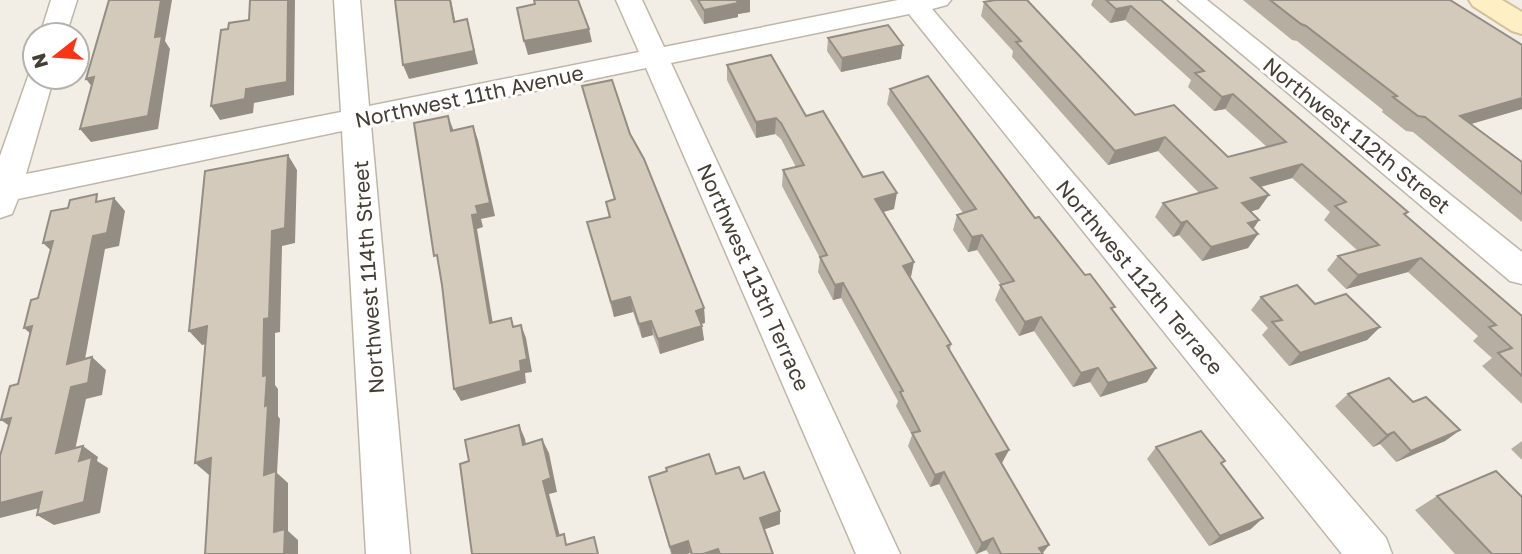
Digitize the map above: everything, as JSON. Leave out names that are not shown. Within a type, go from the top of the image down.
[{"type":"street","points":[[57,21],[64,0]]},
{"type":"street","name":"Northwest 114th Street","points":[[348,0],[388,554]]},
{"type":"street","name":"Northwest 113th Terrace","points":[[629,0],[878,554]]},
{"type":"street","name":"Northwest 112th Street","points":[[1191,0],[1522,271]]},
{"type":"street","points":[[1483,0],[1522,25]]},
{"type":"street","name":"Northwest 11th Avenue","points":[[2,196],[356,119],[921,2]]},
{"type":"street","name":"Northwest 112th Terrace","points":[[921,2],[1370,554]]},
{"type":"street","points":[[2,196],[36,91]]},
{"type":"building","points":[[109,0],[161,0],[155,37],[162,36],[148,116],[80,129],[94,77],[91,78],[91,62]]},
{"type":"building","points":[[250,0],[288,0],[287,82],[246,89],[245,99],[211,106],[221,30],[228,29],[229,23],[249,20]]},
{"type":"building","points":[[395,0],[450,0],[454,22],[467,19],[474,51],[403,65]]},
{"type":"building","points":[[534,0],[578,0],[589,29],[524,41],[517,8],[535,4]]},
{"type":"building","points":[[698,0],[740,0],[738,3],[704,10]]},
{"type":"building","points":[[1027,0],[1135,115],[1174,105],[1228,157],[1286,142],[1233,94],[1222,97],[1195,73],[1204,71],[1131,6],[1116,9],[1106,0],[1161,0],[1408,212],[1404,214],[1522,316],[1522,376],[1498,353],[1512,348],[1489,327],[1496,325],[1421,258],[1358,275],[1338,256],[1379,245],[1335,206],[1346,202],[1302,164],[1251,178],[1269,195],[1242,203],[1259,220],[1248,223],[1258,234],[1211,247],[1187,221],[1181,223],[1163,203],[1217,188],[1165,137],[1115,151],[1016,42],[1021,41],[984,2]]},
{"type":"building","points":[[1270,0],[1450,0],[1522,45],[1522,98],[1460,116],[1522,162],[1522,194],[1425,117],[1418,116],[1393,97],[1397,96]]},
{"type":"building","points":[[888,25],[903,45],[842,58],[828,38]]},
{"type":"building","points":[[771,55],[806,116],[823,111],[863,177],[883,172],[897,193],[875,199],[914,262],[903,266],[951,344],[947,346],[1009,450],[996,454],[1049,545],[1039,548],[1043,554],[1001,554],[993,538],[982,543],[944,472],[935,475],[912,433],[920,431],[900,392],[903,391],[843,283],[835,285],[820,257],[827,255],[783,170],[804,165],[776,118],[756,122],[727,65]]},
{"type":"building","points":[[928,76],[1035,218],[1039,217],[1085,275],[1090,274],[1115,307],[1111,308],[1156,368],[1108,383],[1098,368],[1081,373],[1041,317],[1025,322],[1000,285],[1014,281],[982,235],[972,237],[957,215],[976,209],[890,89]]},
{"type":"building","points":[[612,80],[630,134],[644,159],[704,308],[696,311],[702,326],[658,339],[651,321],[639,324],[630,297],[611,302],[587,222],[610,217],[606,202],[615,199],[582,86]]},
{"type":"building","points":[[448,116],[451,131],[473,126],[490,203],[476,206],[478,214],[472,215],[490,323],[511,318],[513,327],[521,325],[527,359],[520,361],[521,371],[454,389],[442,285],[437,255],[434,256],[414,123]]},
{"type":"building","points":[[288,155],[285,228],[272,231],[269,318],[264,319],[263,376],[267,375],[265,406],[268,405],[264,475],[276,471],[274,532],[285,529],[284,554],[205,554],[211,458],[195,463],[207,326],[189,331],[205,171]]},
{"type":"building","points":[[97,194],[96,202],[114,198],[107,233],[93,236],[67,364],[92,357],[88,383],[71,387],[56,453],[83,446],[79,461],[92,457],[84,502],[37,515],[42,492],[0,503],[0,456],[11,418],[1,420],[10,386],[18,384],[32,326],[24,328],[31,300],[38,298],[53,241],[43,243],[51,211],[68,208],[70,200]]},
{"type":"building","points":[[1297,285],[1315,304],[1346,294],[1380,327],[1300,353],[1272,322],[1282,320],[1261,297]]},
{"type":"building","points":[[1389,378],[1413,402],[1426,397],[1460,430],[1411,451],[1394,432],[1387,435],[1348,394]]},
{"type":"building","points":[[519,425],[523,445],[542,439],[551,478],[543,481],[557,536],[564,534],[566,545],[594,537],[598,554],[472,554],[460,464],[469,461],[465,440]]},
{"type":"building","points":[[1201,431],[1225,461],[1221,463],[1263,518],[1220,536],[1156,447]]},
{"type":"building","points":[[709,454],[716,474],[739,467],[744,479],[764,472],[780,511],[760,518],[773,554],[720,554],[718,549],[692,554],[688,541],[670,547],[649,477],[667,471],[666,468]]},
{"type":"building","points":[[1496,471],[1522,497],[1522,554],[1492,554],[1437,496]]}]
